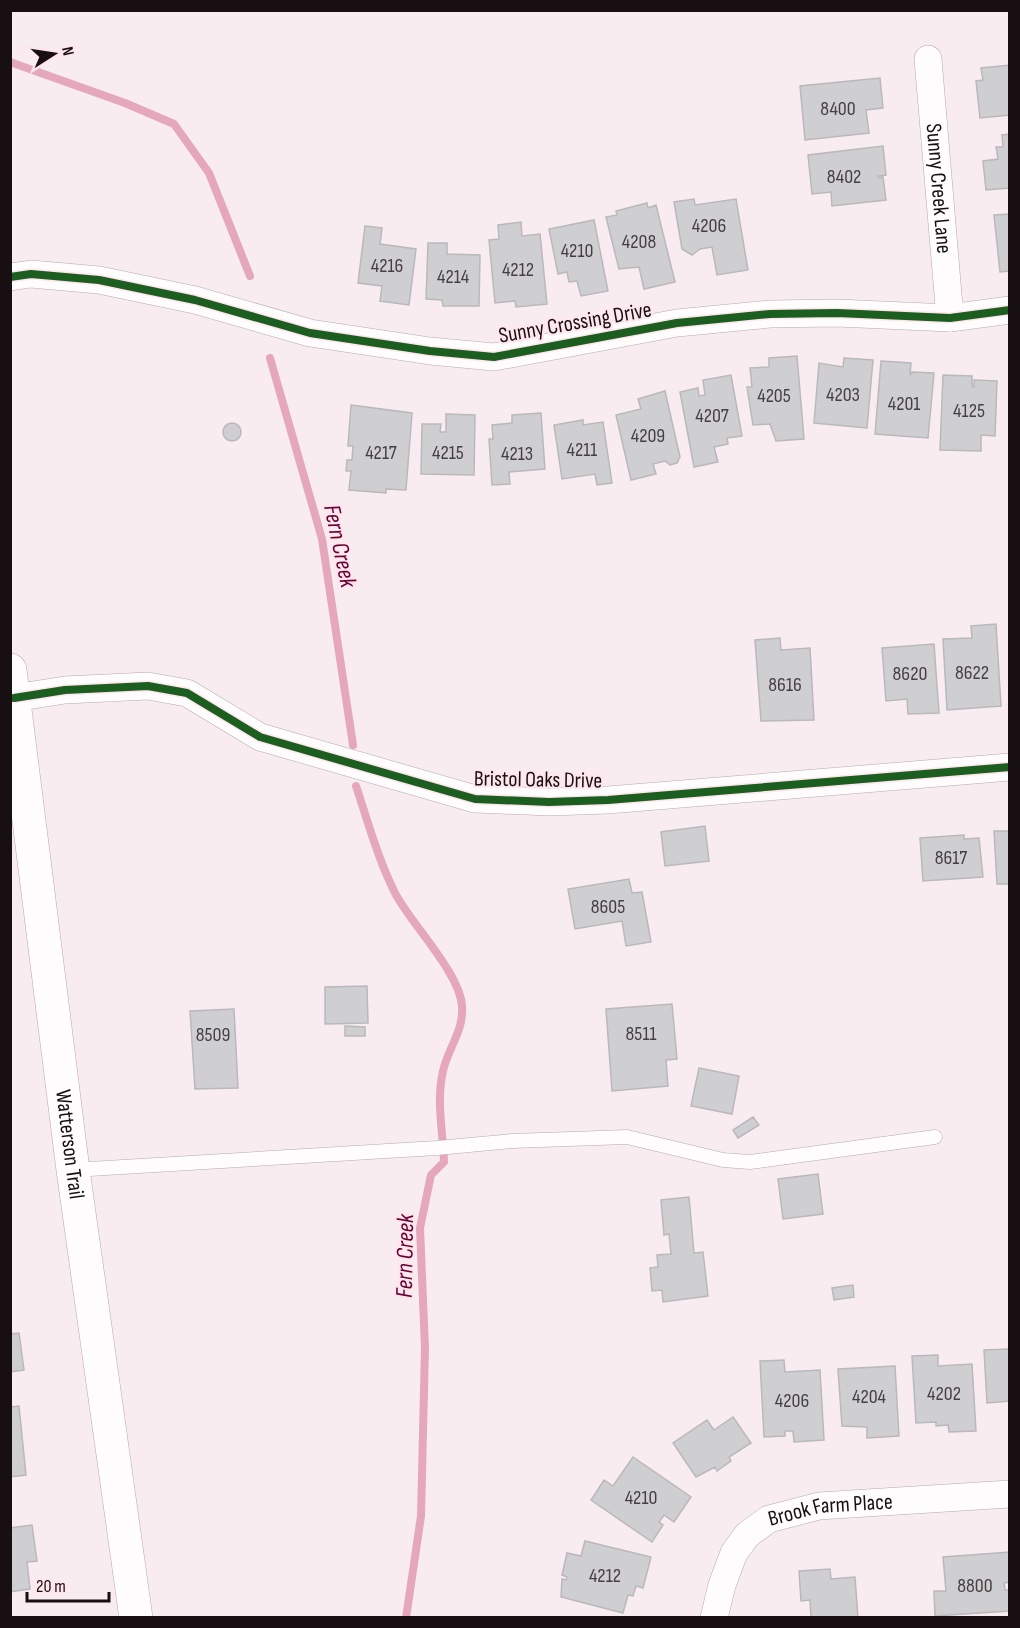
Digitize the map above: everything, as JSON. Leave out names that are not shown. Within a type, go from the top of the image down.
[{"type":"main road","name":"Watterson Trail","points":[[12,684],[74,1170],[136,1617]]},
{"type":"street","name":"Sunny Creek Lane","points":[[928,59],[950,318]]},
{"type":"street","name":"Sunny Crossing Drive","points":[[10,277],[31,274],[99,280],[195,300],[310,333],[430,351],[494,357],[677,322],[770,314],[837,313],[950,318],[1010,310]]},
{"type":"street","name":"Bristol Oaks Drive","points":[[12,684],[65,690],[148,686],[187,693],[260,737],[475,800],[608,800],[1010,767]]},
{"type":"street","name":"Brook Farm Place","points":[[714,1617],[734,1553],[747,1535],[769,1519],[819,1506],[1010,1494]]},
{"type":"lane","points":[[74,1170],[627,1137],[723,1160],[750,1162],[935,1137]]},
{"type":"building","points":[[1010,65],[1010,115],[980,118],[976,81],[983,80],[981,68]]},
{"type":"building","points":[[880,78],[883,108],[866,110],[869,133],[805,140],[800,86]]},
{"type":"building","points":[[1010,134],[1010,188],[986,190],[983,161],[998,159],[996,147],[1003,147],[1002,135]]},
{"type":"building","points":[[883,146],[886,175],[878,176],[883,177],[886,200],[832,206],[831,192],[812,194],[808,155]]},
{"type":"building","points":[[694,199],[695,205],[736,199],[748,270],[717,275],[712,247],[700,249],[692,255],[682,249],[674,202]]},
{"type":"building","points":[[647,203],[648,208],[656,205],[675,282],[644,289],[639,267],[619,269],[606,217],[617,215],[616,211]]},
{"type":"building","points":[[1010,214],[1010,271],[1000,272],[994,215]]},
{"type":"building","points":[[594,220],[608,291],[581,296],[577,281],[569,282],[567,272],[558,274],[549,229]]},
{"type":"building","points":[[521,222],[522,236],[540,234],[547,304],[516,307],[515,301],[495,303],[489,240],[499,239],[498,225]]},
{"type":"building","points":[[365,226],[382,228],[380,244],[416,249],[409,305],[380,301],[382,286],[358,283]]},
{"type":"building","points":[[428,243],[447,243],[447,254],[480,255],[479,306],[443,306],[442,300],[426,299]]},
{"type":"building","points":[[797,356],[804,439],[776,441],[770,424],[753,425],[747,387],[752,387],[750,368],[769,367],[769,358]]},
{"type":"building","points":[[844,358],[873,360],[867,428],[814,423],[819,363],[843,367]]},
{"type":"building","points":[[881,361],[911,363],[910,375],[912,372],[934,373],[928,438],[875,434]]},
{"type":"building","points":[[731,375],[742,436],[727,438],[728,444],[714,447],[718,462],[694,467],[680,392],[698,388],[699,396],[705,395],[703,380]]},
{"type":"building","points":[[943,375],[972,376],[974,387],[974,380],[997,381],[995,436],[981,435],[981,451],[940,450]]},
{"type":"building","points":[[665,391],[680,457],[677,463],[670,465],[665,461],[653,464],[656,474],[631,480],[616,415],[641,409],[638,399]]},
{"type":"building","points":[[351,405],[412,413],[406,490],[386,489],[386,493],[349,490],[351,471],[346,471],[347,460],[352,460],[353,446],[348,446]]},
{"type":"building","points":[[541,413],[545,469],[509,472],[510,484],[492,485],[489,439],[493,439],[492,425],[512,423],[512,415]]},
{"type":"building","points":[[446,414],[475,415],[474,475],[421,474],[422,424],[441,424],[440,432],[446,432]]},
{"type":"building","points":[[583,420],[583,425],[603,422],[612,483],[597,485],[595,474],[562,479],[554,425]]},
{"type":"building","points":[[232,423],[238,426],[241,432],[238,438],[232,441],[226,438],[223,432],[226,426]]},
{"type":"building","points":[[996,624],[1001,706],[947,710],[943,639],[972,638],[971,626]]},
{"type":"building","points":[[780,638],[781,650],[810,648],[814,720],[761,721],[755,640]]},
{"type":"building","points":[[934,644],[939,713],[908,714],[907,699],[886,701],[882,648]]},
{"type":"building","points":[[705,826],[709,861],[665,866],[661,832]]},
{"type":"building","points":[[994,831],[1010,831],[1010,884],[997,884]]},
{"type":"building","points":[[964,835],[964,839],[979,838],[983,877],[923,881],[920,838]]},
{"type":"building","points":[[629,879],[632,893],[642,892],[651,942],[626,946],[622,921],[575,929],[568,889]]},
{"type":"building","points":[[367,986],[368,1023],[325,1024],[325,987]]},
{"type":"building","points":[[672,1004],[677,1059],[666,1060],[668,1086],[612,1091],[606,1009]]},
{"type":"building","points":[[234,1009],[238,1088],[195,1089],[190,1011]]},
{"type":"building","points":[[345,1026],[365,1027],[365,1036],[345,1036]]},
{"type":"building","points":[[699,1068],[739,1076],[732,1114],[691,1106]]},
{"type":"building","points":[[753,1117],[759,1125],[738,1138],[733,1130]]},
{"type":"building","points":[[818,1174],[823,1214],[783,1219],[778,1179]]},
{"type":"building","points":[[689,1197],[694,1253],[703,1252],[708,1296],[663,1302],[662,1290],[652,1291],[650,1268],[658,1267],[657,1255],[671,1254],[669,1234],[664,1235],[661,1200]]},
{"type":"building","points":[[853,1285],[854,1297],[834,1300],[832,1288]]},
{"type":"building","points":[[19,1333],[24,1370],[10,1372],[10,1334]]},
{"type":"building","points":[[1010,1349],[1010,1401],[987,1403],[984,1350]]},
{"type":"building","points":[[938,1355],[938,1366],[972,1364],[976,1431],[949,1432],[948,1425],[936,1426],[936,1422],[916,1423],[912,1356]]},
{"type":"building","points":[[784,1360],[785,1372],[820,1370],[824,1440],[794,1442],[793,1431],[785,1431],[785,1436],[764,1437],[760,1361]]},
{"type":"building","points":[[895,1366],[899,1436],[867,1438],[867,1427],[842,1426],[838,1369]]},
{"type":"building","points":[[19,1406],[26,1475],[10,1477],[10,1407]]},
{"type":"building","points":[[733,1417],[751,1443],[729,1457],[731,1461],[717,1471],[715,1467],[696,1477],[673,1443],[707,1420],[714,1430]]},
{"type":"building","points":[[633,1457],[691,1497],[674,1522],[664,1515],[659,1522],[663,1525],[652,1542],[591,1500],[604,1480],[613,1486]]},
{"type":"building","points":[[32,1525],[37,1561],[27,1562],[30,1589],[10,1592],[10,1528]]},
{"type":"building","points":[[585,1541],[651,1557],[643,1588],[636,1586],[633,1596],[628,1595],[623,1613],[561,1597],[562,1579],[566,1580],[567,1577],[562,1575],[567,1553],[581,1556]]},
{"type":"building","points":[[1010,1552],[1010,1582],[1004,1583],[1005,1590],[1009,1590],[1010,1611],[935,1616],[934,1591],[946,1591],[943,1557]]},
{"type":"building","points":[[830,1569],[831,1579],[855,1577],[858,1618],[811,1618],[810,1600],[801,1601],[799,1571]]},
{"type":"waterway","name":"Fern Creek","points":[[10,62],[125,103],[174,124],[209,173],[250,276]]},
{"type":"waterway","name":"Fern Creek","points":[[270,358],[322,539],[353,745]]},
{"type":"waterway","name":"Fern Creek","points":[[356,786],[378,854],[395,893],[453,979],[462,1006],[461,1023],[445,1063],[441,1083],[440,1105],[444,1162],[431,1175],[420,1228],[425,1348],[421,1516],[406,1618]]},
{"type":"cycle path","points":[[10,277],[31,274],[99,280],[195,300],[310,333],[430,351],[494,357],[677,323],[770,314],[837,313],[950,318],[1010,310]]},
{"type":"cycle path","points":[[14,698],[65,690],[148,686],[187,693],[260,737],[475,799],[549,802],[608,800],[1010,767]]}]
